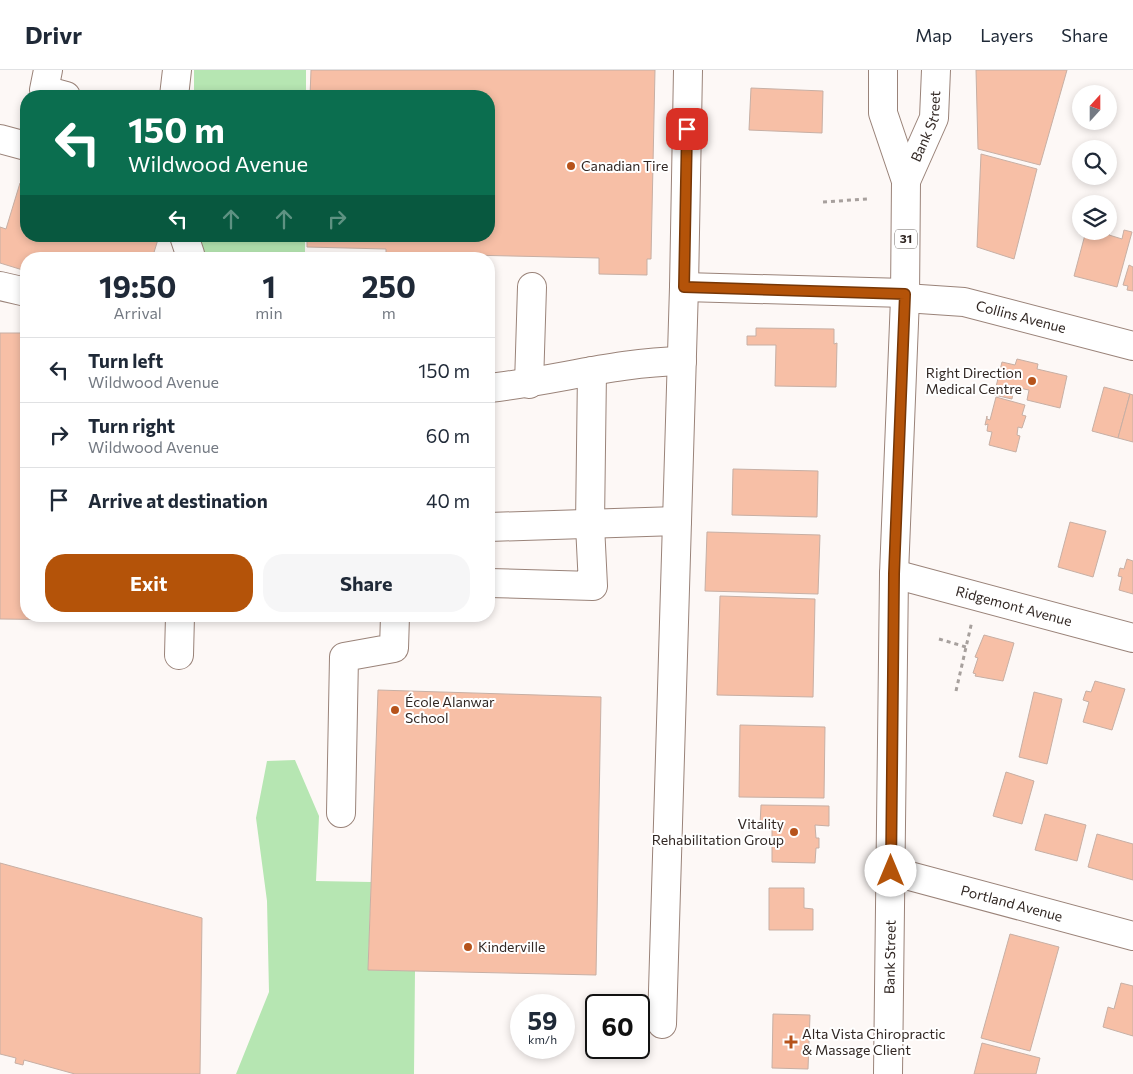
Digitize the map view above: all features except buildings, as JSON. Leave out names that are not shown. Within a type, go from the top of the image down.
[{"type":"street","points":[[44,90],[48,70]]},
{"type":"street","points":[[175,90],[177,70]]},
{"type":"street","points":[[662,1024],[682,361],[688,70]]},
{"type":"street","name":"Bank Street","points":[[883,70],[883,113],[906,181],[905,296],[894,574],[888,1074]]},
{"type":"street","name":"Bank Street","points":[[906,181],[934,118],[936,70]]},
{"type":"street","points":[[0,139],[20,144]]},
{"type":"street","points":[[529,384],[532,287]]},
{"type":"street","name":"Collins Avenue","points":[[684,287],[905,296],[964,302],[1133,346]]},
{"type":"street","points":[[495,387],[529,384],[592,370],[648,361],[682,361]]},
{"type":"street","points":[[495,583],[593,586],[590,525],[592,370]]},
{"type":"street","points":[[495,527],[677,521]]},
{"type":"street","name":"Ridgemont Avenue","points":[[894,574],[1133,638]]},
{"type":"street","points":[[179,655],[180,622]]},
{"type":"street","points":[[341,813],[344,658],[394,648],[395,622]]},
{"type":"street","name":"Portland Avenue","points":[[891,871],[1133,936]]},
{"type":"path","points":[[823,202],[866,199]]},
{"type":"path","points":[[956,691],[978,596]]},
{"type":"path","points":[[939,639],[966,647]]},
{"type":"green space","points":[[194,70],[306,70],[306,90],[194,90]]},
{"type":"green space","points":[[197,242],[305,242],[305,252],[198,252]]},
{"type":"green space","points":[[295,760],[319,816],[316,881],[371,882],[368,970],[415,971],[414,1074],[236,1074],[269,992],[267,901],[256,818],[267,761]]},
{"type":"place","name":"Canadian Tire","points":[[571,166]]},
{"type":"place","name":"Right Direction Medical Centre","points":[[1032,381]]},
{"type":"place","name":"École Alanwar School","points":[[395,710]]},
{"type":"place","name":"Vitality Rehabilitation Group","points":[[794,832]]},
{"type":"place","name":"Kinderville","points":[[468,947]]},
{"type":"place","name":"Alta Vista Chiropractic & Massage Client","points":[[791,1042]]},
{"type":"route","points":[[687,129],[684,287],[905,294],[894,574],[891,871]]}]
